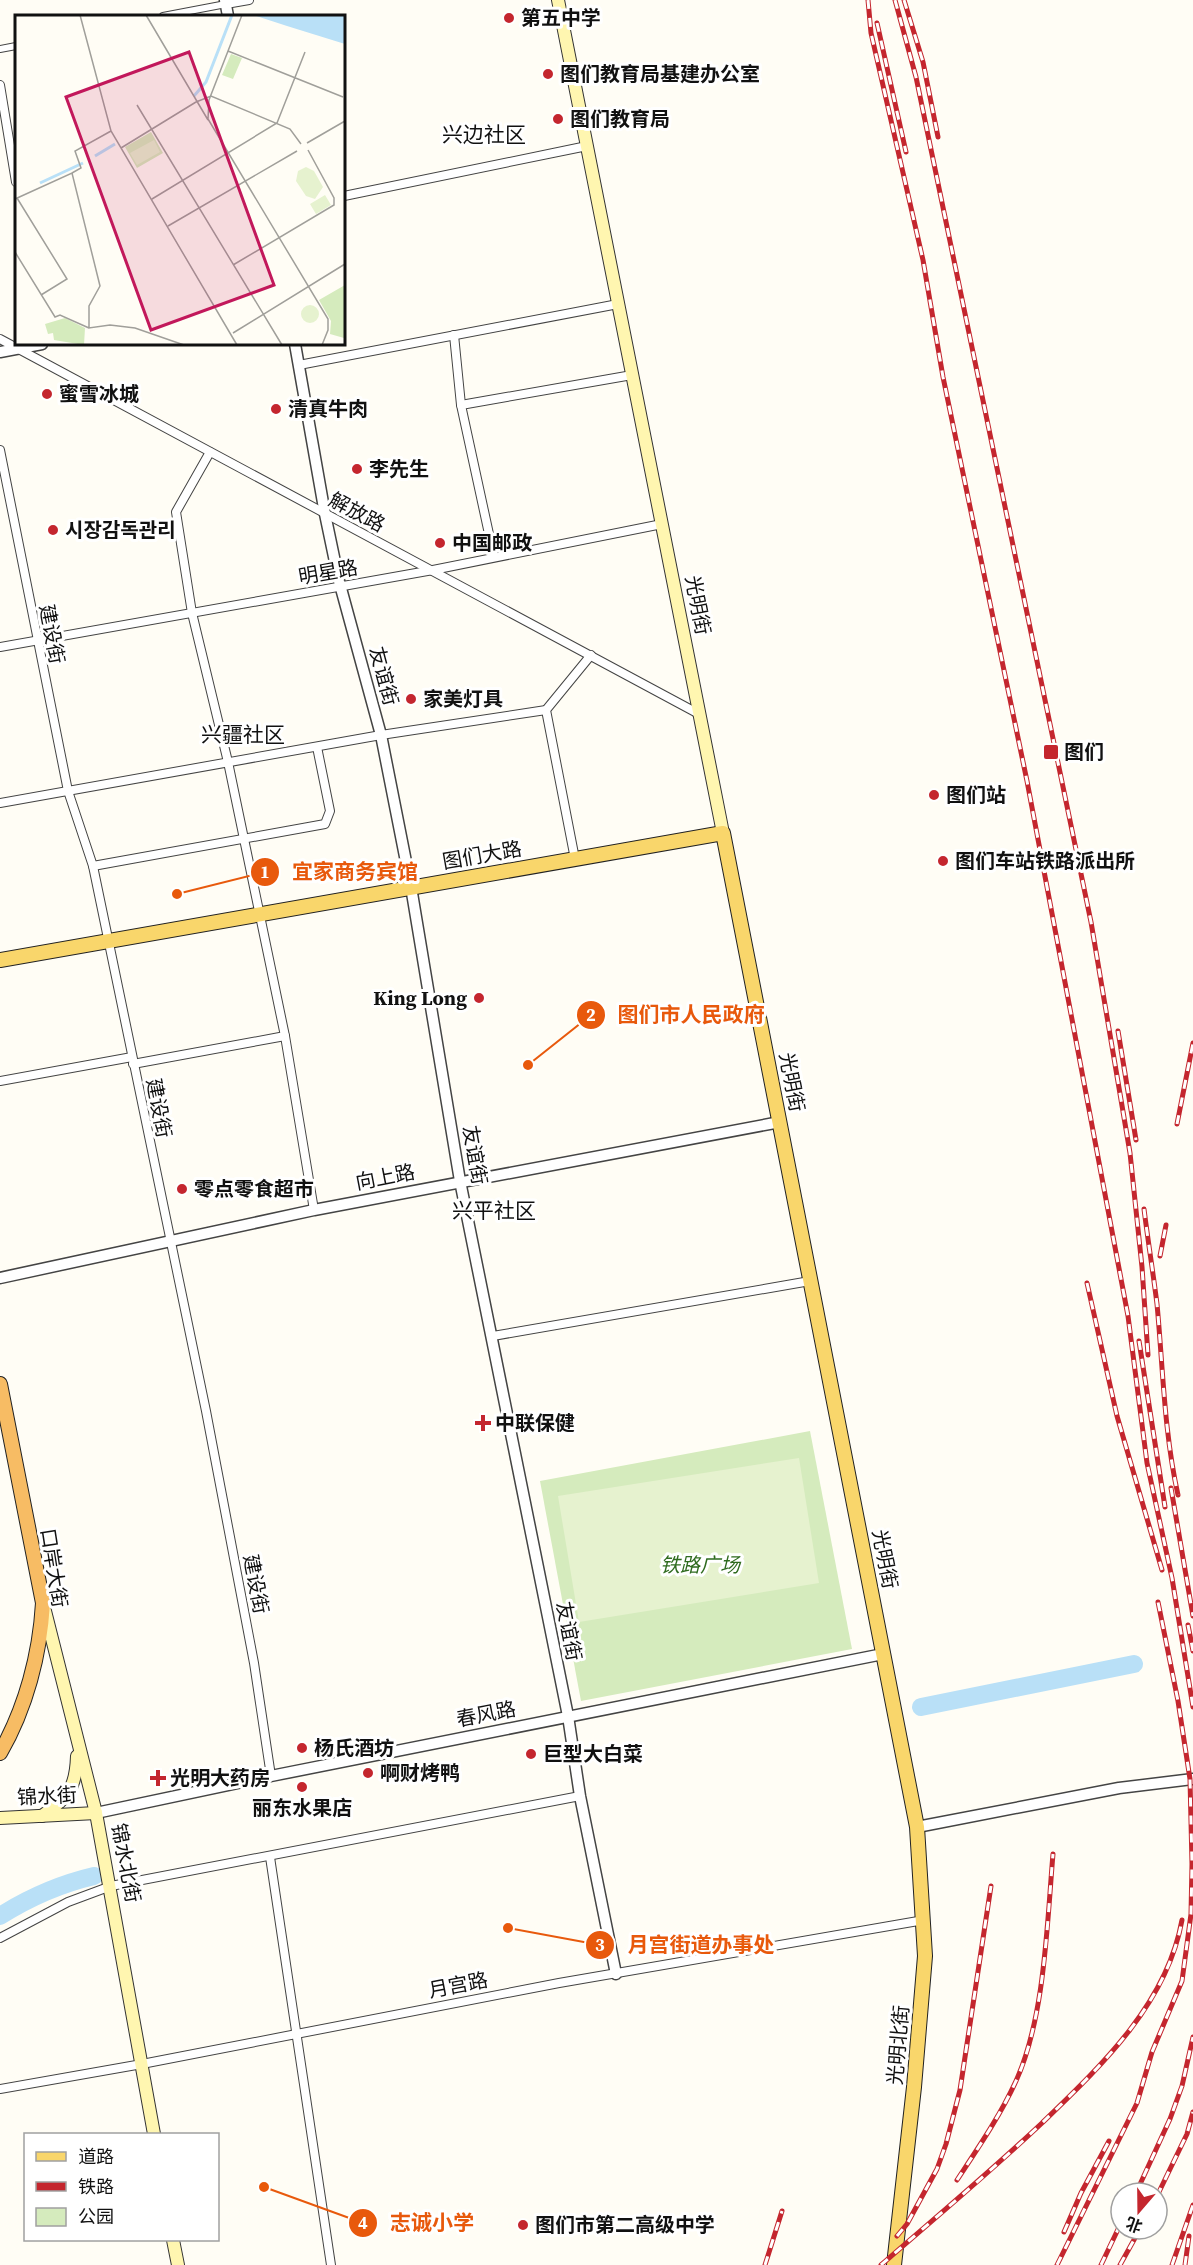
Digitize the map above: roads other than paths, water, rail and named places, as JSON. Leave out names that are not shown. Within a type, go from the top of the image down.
[{"type":"highway","name":"口岸大街","points":[[0,1384],[43,1603],[41,1634],[34,1665],[18,1714],[0,1753]]},
{"type":"main road","name":"光明街","points":[[558,0],[917,1827]]},
{"type":"main road","name":"图们大路","points":[[0,960],[723,832]]},
{"type":"main road","name":"锦水北街","points":[[43,1603],[96,1813],[154,2133]]},
{"type":"main road","points":[[42,1816],[67,1796],[77,1776],[78,1740]]},
{"type":"main road","name":"锦水街","points":[[0,1818],[96,1813]]},
{"type":"main road","name":"光明北街","points":[[894,2265],[915,2076],[925,1956],[917,1827]]},
{"type":"main road","points":[[173,2241],[177,2265]]},
{"type":"street","points":[[168,15],[225,2],[249,0]]},
{"type":"street","points":[[0,49],[15,46]]},
{"type":"street","points":[[0,85],[15,176]]},
{"type":"street","points":[[345,196],[587,146]]},
{"type":"street","points":[[299,365],[618,303]]},
{"type":"street","points":[[454,335],[461,405],[494,557]]},
{"type":"street","name":"解放路","points":[[0,339],[699,714]]},
{"type":"street","points":[[1,354],[37,345]]},
{"type":"street","name":"友谊街","points":[[295,345],[340,586],[381,735],[411,888],[460,1181],[568,1716],[580,1796],[616,1974]]},
{"type":"street","points":[[461,405],[632,375]]},
{"type":"street","name":"建设街","points":[[0,450],[36,640],[68,791],[93,866],[206,1411],[255,1663],[271,1776]]},
{"type":"street","points":[[210,452],[176,512],[192,613],[228,762],[285,1036],[314,1210]]},
{"type":"street","name":"明星路","points":[[0,647],[433,570],[662,524]]},
{"type":"street","points":[[0,803],[381,735],[546,710],[591,656]]},
{"type":"street","points":[[546,710],[575,859]]},
{"type":"street","points":[[93,866],[325,824],[330,811],[317,747]]},
{"type":"street","points":[[0,1081],[285,1036]]},
{"type":"street","name":"向上路","points":[[0,1278],[314,1210],[780,1122]]},
{"type":"street","points":[[493,1336],[810,1281]]},
{"type":"street","name":"春风路","points":[[96,1813],[883,1654]]},
{"type":"street","points":[[917,1827],[1119,1788],[1193,1779]]},
{"type":"street","points":[[0,1938],[68,1902],[111,1886],[580,1796]]},
{"type":"street","points":[[270,1857],[331,2265]]},
{"type":"street","name":"月宫路","points":[[0,2090],[559,1983],[924,1920]]},
{"type":"waterway","points":[[921,1707],[1134,1664]]},
{"type":"waterway","points":[[0,1916],[46,1892],[94,1876]]},
{"type":"railway","points":[[868,0],[871,33],[923,260],[943,377],[1027,781],[1128,1316],[1147,1463],[1172,1578],[1193,1707]]},
{"type":"railway","points":[[895,0],[916,77],[1091,922],[1130,1153],[1142,1267],[1148,1355]]},
{"type":"railway","points":[[904,0],[923,62],[938,137]]},
{"type":"railway","points":[[877,23],[906,152]]},
{"type":"railway","points":[[1118,1031],[1136,1140]]},
{"type":"railway","points":[[1177,1124],[1193,1043]]},
{"type":"railway","points":[[1144,1209],[1157,1304],[1167,1424],[1178,1495]]},
{"type":"railway","points":[[1160,1256],[1166,1225]]},
{"type":"railway","points":[[1087,1283],[1117,1416],[1162,1570]]},
{"type":"railway","points":[[1139,1341],[1165,1507]]},
{"type":"railway","points":[[1171,1488],[1193,1616]]},
{"type":"railway","points":[[1057,2265],[1137,2103],[1152,2052],[1182,1981],[1191,1914],[1190,1779],[1178,1701],[1158,1602]]},
{"type":"railway","points":[[1188,1625],[1193,1651]]},
{"type":"railway","points":[[957,2180],[1003,2107],[1026,2056],[1039,1999],[1053,1854]]},
{"type":"railway","points":[[897,2236],[907,2224],[937,2169],[946,2144],[960,2090],[991,1886]]},
{"type":"railway","points":[[881,2265],[1022,2141],[1108,2056],[1147,2006],[1162,1979],[1174,1951],[1182,1920]]},
{"type":"railway","points":[[1142,2181],[1170,2119],[1182,2086],[1193,2037]]},
{"type":"railway","points":[[1164,2181],[1187,2134],[1193,2112]]},
{"type":"railway","points":[[1064,2232],[1081,2193],[1109,2141]]},
{"type":"railway","points":[[1172,2265],[1193,2205]]},
{"type":"railway","points":[[765,2265],[782,2211]]},
{"type":"railway","points":[[1185,2265],[1189,2236]]},
{"type":"railway","points":[[1101,2265],[1112,2241]]},
{"type":"railway","points":[[1120,2265],[1133,2241]]},
{"type":"place","name":"第五中学","points":[[509,18]]},
{"type":"place","name":"图们教育局基建办公室","points":[[548,74]]},
{"type":"place","name":"图们教育局","points":[[558,119]]},
{"type":"place","name":"蜜雪冰城","points":[[47,394]]},
{"type":"place","name":"清真牛肉","points":[[276,409]]},
{"type":"place","name":"李先生","points":[[357,469]]},
{"type":"place","name":"시장감독관리","points":[[53,530]]},
{"type":"place","name":"中国邮政","points":[[440,543]]},
{"type":"place","name":"家美灯具","points":[[411,699]]},
{"type":"place","name":"图们","points":[[1051,752]]},
{"type":"place","name":"图们站","points":[[934,795]]},
{"type":"place","name":"图们车站铁路派出所","points":[[943,861]]},
{"type":"place","name":"宜家商务宾馆","points":[[177,894]]},
{"type":"place","name":"King Long","points":[[479,998]]},
{"type":"place","name":"图们市人民政府","points":[[528,1065]]},
{"type":"place","name":"零点零食超市","points":[[182,1189]]},
{"type":"place","name":"中联保健","points":[[483,1423]]},
{"type":"place","name":"杨氏酒坊","points":[[302,1748]]},
{"type":"place","name":"巨型大白菜","points":[[531,1754]]},
{"type":"place","name":"啊财烤鸭","points":[[368,1773]]},
{"type":"place","name":"光明大药房","points":[[158,1778]]},
{"type":"place","name":"丽东水果店","points":[[302,1787]]},
{"type":"place","name":"月宫街道办事处","points":[[508,1928]]},
{"type":"place","name":"志诚小学","points":[[264,2187]]},
{"type":"place","name":"图们市第二高级中学","points":[[523,2225]]},
{"type":"district","name":"兴边社区","points":[[484,134]]},
{"type":"district","name":"兴疆社区","points":[[243,734]]},
{"type":"district","name":"兴平社区","points":[[494,1210]]},
{"type":"park label","name":"铁路广场","points":[[700,1565]]}]
